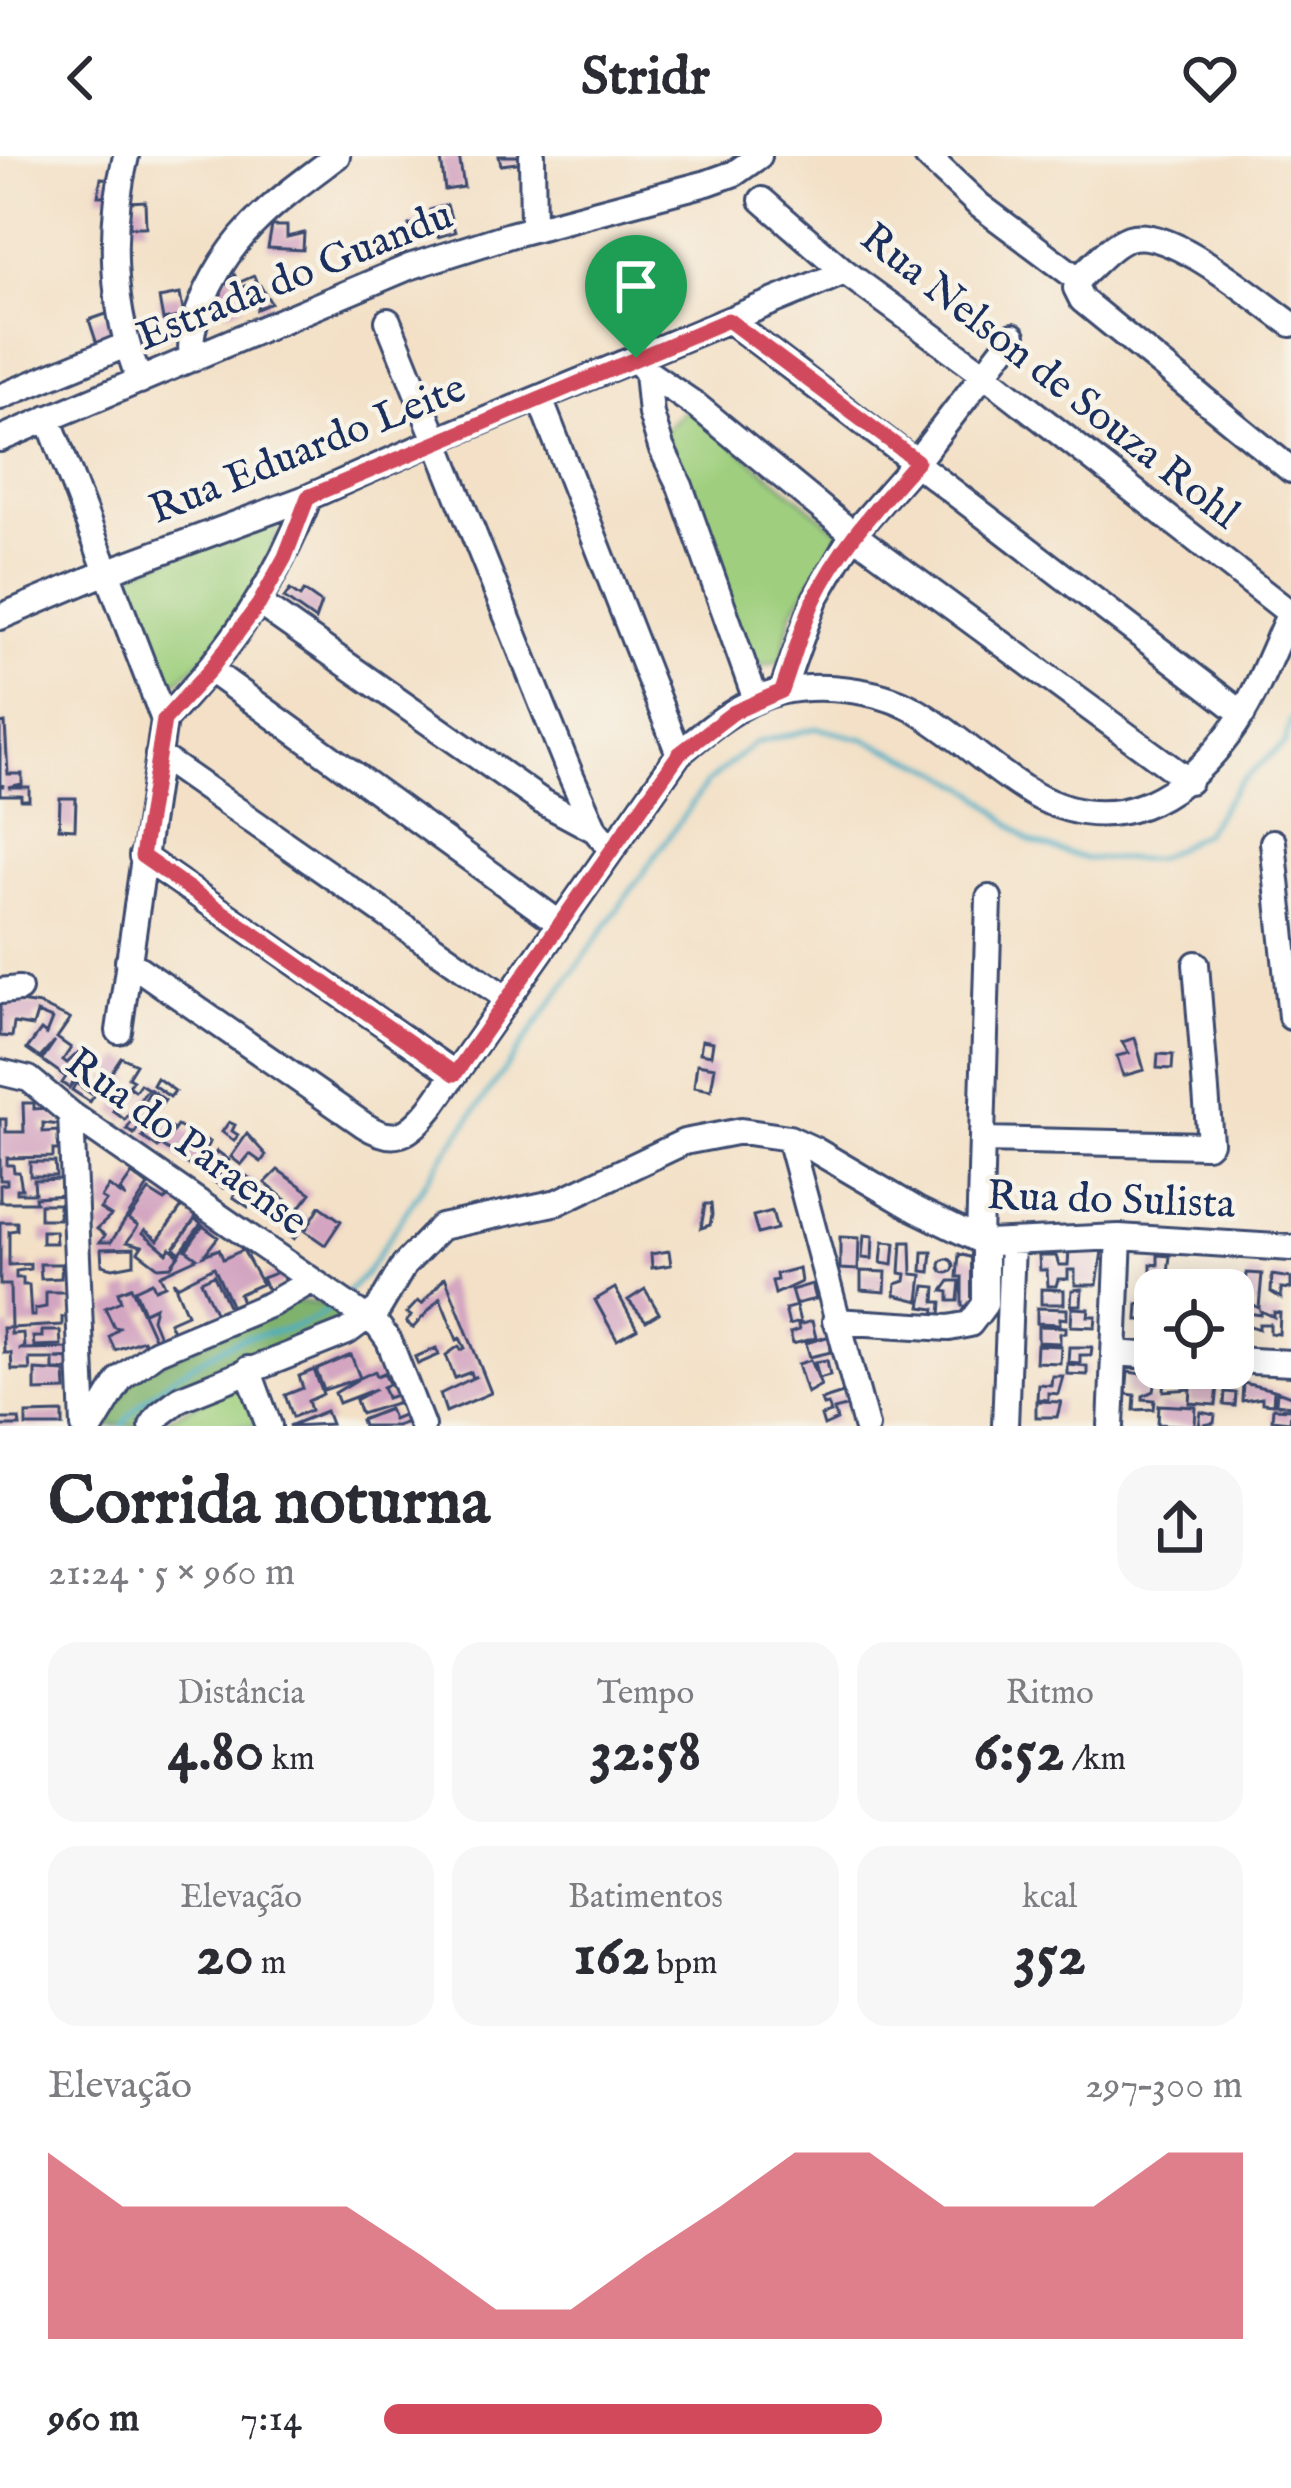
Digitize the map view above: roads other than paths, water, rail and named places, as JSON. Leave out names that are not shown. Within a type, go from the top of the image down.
[{"type":"street","points":[[126,156],[115,224],[126,345],[140,381]]},
{"type":"street","points":[[192,359],[194,322],[226,254],[273,202],[338,156]]},
{"type":"street","points":[[532,156],[533,228]]},
{"type":"street","name":"Estrada do Guandu","points":[[0,439],[409,267],[533,228],[706,183],[735,173],[759,156]]},
{"type":"street","points":[[926,156],[980,205],[1078,278]]},
{"type":"street","name":"Rua Nelson de Souza Rohl","points":[[762,200],[845,272],[1290,612]]},
{"type":"street","points":[[1291,324],[1210,267],[1147,237],[1135,236],[1119,244],[1078,278],[1076,288],[1082,300],[1291,470]]},
{"type":"street","name":"Rua Eduardo Leite","points":[[0,617],[308,497],[540,399],[642,365],[728,320],[845,272]]},
{"type":"street","points":[[728,320],[1243,714]]},
{"type":"street","points":[[388,321],[603,839]]},
{"type":"street","points":[[782,691],[815,599],[854,534],[1013,336]]},
{"type":"street","points":[[0,397],[126,345]]},
{"type":"street","points":[[642,365],[651,414],[757,700]]},
{"type":"street","points":[[642,365],[854,534],[1189,781]]},
{"type":"street","points":[[540,399],[679,754]]},
{"type":"street","points":[[48,418],[164,720],[119,1031]]},
{"type":"street","points":[[164,720],[210,670],[259,604],[285,557],[308,497]]},
{"type":"street","points":[[259,604],[603,839]]},
{"type":"street","points":[[128,961],[364,1125],[388,1137],[403,1136],[423,1118],[559,923],[603,839],[707,729],[782,691],[873,694],[910,707],[1034,794],[1092,813],[1124,812],[1159,801],[1189,781],[1243,714],[1290,612]]},
{"type":"street","points":[[210,670],[559,923]]},
{"type":"street","points":[[158,754],[506,998]]},
{"type":"street","points":[[1273,842],[1291,1018]]},
{"type":"street","points":[[142,856],[455,1074]]},
{"type":"street","points":[[836,1321],[949,1328],[970,1324],[985,1304],[982,1139],[989,898]]},
{"type":"street","points":[[982,1139],[1207,1145],[1196,964]]},
{"type":"street","name":"Rua do Paraense","points":[[0,1072],[28,1079],[71,1114],[363,1316]]},
{"type":"street","points":[[71,1114],[88,1426]]},
{"type":"street","name":"Rua do Sulista","points":[[363,1316],[441,1226],[558,1202],[684,1142],[741,1132],[789,1138],[982,1241],[1012,1244],[1119,1237],[1291,1248]]},
{"type":"street","points":[[789,1138],[866,1426]]},
{"type":"street","points":[[1111,1426],[1119,1237]]},
{"type":"street","points":[[1005,1426],[1012,1244]]},
{"type":"street","points":[[88,1426],[121,1378],[156,1352],[317,1285]]},
{"type":"street","points":[[156,1420],[181,1398],[324,1342],[363,1316],[389,1341],[422,1426]]},
{"type":"street","points":[[1114,1353],[1134,1354]]},
{"type":"street","points":[[1254,1361],[1291,1364]]},
{"type":"street","points":[[248,1369],[269,1426]]},
{"type":"waterway","points":[[347,1292],[365,1275],[430,1175],[706,784],[755,743],[817,728],[864,739],[936,769],[975,792],[1029,841],[1086,859],[1156,859],[1204,833],[1238,784],[1285,743],[1291,719]]},
{"type":"waterway","points":[[123,1426],[144,1401],[197,1362],[232,1343],[303,1324],[334,1304]]}]
